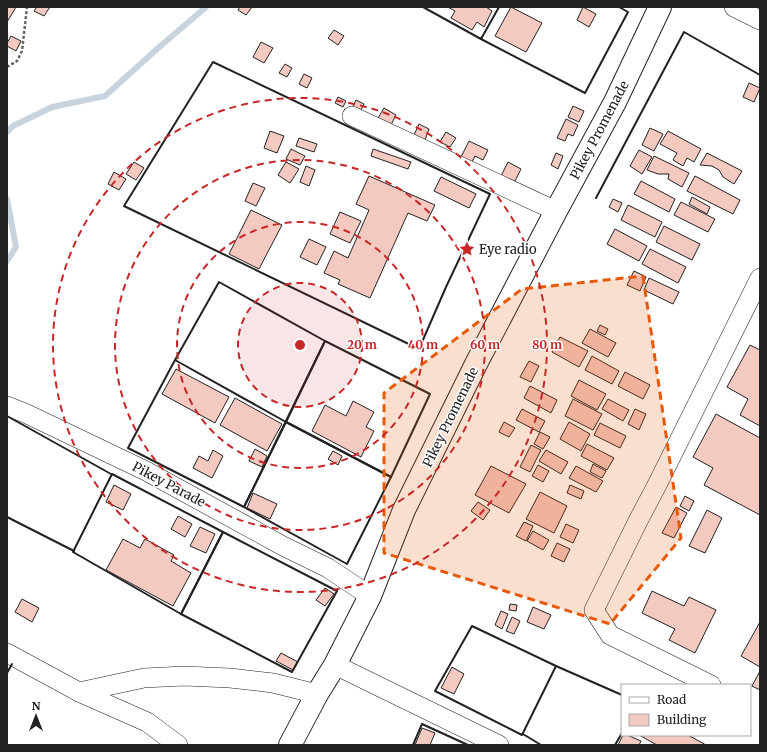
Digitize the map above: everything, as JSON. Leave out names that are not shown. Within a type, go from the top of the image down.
[{"type":"street","name":"Pikey Promenade","points":[[290,745],[317,694],[335,665],[370,596],[404,510],[477,362],[556,210],[615,102],[660,7]]},
{"type":"street","points":[[734,7],[760,20]]},
{"type":"street","points":[[352,116],[556,210]]},
{"type":"street","points":[[709,684],[610,635],[594,610],[760,278]]},
{"type":"street","name":"Pikey Parade","points":[[7,406],[25,413],[146,471],[283,546],[328,568],[370,596]]},
{"type":"street","points":[[7,654],[78,692],[147,722],[178,745]]},
{"type":"street","points":[[335,665],[499,745]]},
{"type":"street","points":[[78,692],[144,678],[184,676],[237,679],[273,684],[317,694]]},
{"type":"path","points":[[7,67],[17,61],[22,52],[27,7]]},
{"type":"highlighted area","points":[[643,276],[681,538],[610,624],[384,553],[384,393],[522,289]]},
{"type":"building","points":[[7,7],[16,7],[7,22]]},
{"type":"building","points":[[37,7],[50,7],[44,16],[34,11]]},
{"type":"building","points":[[240,7],[252,7],[246,15],[238,10]]},
{"type":"building","points":[[448,7],[486,7],[492,11],[484,27],[477,22],[472,30],[451,18],[455,11]]},
{"type":"building","points":[[511,7],[542,23],[526,52],[495,36]]},
{"type":"building","points":[[583,7],[596,14],[589,27],[577,20]]},
{"type":"building","points":[[334,30],[344,36],[338,45],[328,38]]},
{"type":"building","points":[[11,36],[21,41],[16,51],[7,46]]},
{"type":"building","points":[[261,42],[273,48],[264,63],[253,57]]},
{"type":"building","points":[[285,64],[292,68],[287,77],[279,73]]},
{"type":"building","points":[[304,74],[312,78],[307,88],[299,84]]},
{"type":"building","points":[[749,83],[760,88],[754,102],[743,97]]},
{"type":"building","points":[[338,97],[346,101],[343,107],[335,103]]},
{"type":"building","points":[[356,100],[364,104],[360,112],[352,108]]},
{"type":"building","points":[[573,106],[584,111],[579,122],[568,117]]},
{"type":"building","points":[[384,108],[396,115],[391,125],[378,118]]},
{"type":"building","points":[[566,119],[578,125],[573,136],[568,134],[565,141],[557,138]]},
{"type":"building","points":[[419,124],[429,129],[425,140],[414,135]]},
{"type":"building","points":[[650,128],[663,134],[654,151],[642,145]]},
{"type":"building","points":[[270,131],[284,136],[277,153],[264,148]]},
{"type":"building","points":[[668,131],[701,149],[694,162],[687,158],[683,166],[673,160],[677,153],[660,144]]},
{"type":"building","points":[[446,132],[456,138],[450,147],[440,142]]},
{"type":"building","points":[[299,138],[317,144],[314,152],[296,146]]},
{"type":"building","points":[[469,141],[488,150],[483,160],[475,156],[470,166],[459,161]]},
{"type":"building","points":[[291,149],[305,156],[300,165],[286,159]]},
{"type":"building","points":[[373,149],[411,162],[408,169],[371,156]]},
{"type":"building","points":[[639,150],[652,157],[642,174],[630,166]]},
{"type":"building","points":[[556,153],[563,156],[558,169],[551,165]]},
{"type":"building","points":[[707,153],[742,171],[734,184],[723,177],[719,170],[712,166],[700,165]]},
{"type":"building","points":[[654,156],[689,173],[682,187],[668,179],[669,174],[658,174],[647,170]]},
{"type":"building","points":[[134,162],[144,168],[136,180],[126,174]]},
{"type":"building","points":[[286,162],[299,169],[290,183],[278,175]]},
{"type":"building","points":[[508,162],[521,169],[514,183],[501,176]]},
{"type":"building","points":[[306,166],[315,170],[309,186],[300,182]]},
{"type":"building","points":[[114,172],[126,179],[119,190],[108,184]]},
{"type":"building","points":[[369,176],[435,205],[427,221],[408,213],[370,298],[338,284],[340,280],[324,273],[334,251],[348,258],[369,210],[356,204]]},
{"type":"building","points":[[695,176],[740,200],[733,214],[687,191]]},
{"type":"building","points":[[441,177],[476,194],[469,208],[434,191]]},
{"type":"building","points":[[641,181],[675,199],[669,212],[634,194]]},
{"type":"building","points":[[253,183],[265,188],[256,206],[245,201]]},
{"type":"building","points":[[692,197],[710,207],[707,214],[689,204]]},
{"type":"building","points":[[613,199],[622,203],[618,212],[609,207]]},
{"type":"building","points":[[681,202],[715,219],[708,232],[674,215]]},
{"type":"building","points":[[628,205],[662,222],[655,237],[621,220]]},
{"type":"building","points":[[251,210],[282,225],[259,269],[229,254]]},
{"type":"building","points":[[340,212],[361,221],[350,243],[330,234]]},
{"type":"building","points":[[664,226],[700,244],[692,260],[656,242]]},
{"type":"building","points":[[615,229],[647,246],[639,261],[607,244]]},
{"type":"building","points":[[309,239],[326,247],[317,265],[300,257]]},
{"type":"building","points":[[650,249],[686,267],[678,283],[642,264]]},
{"type":"building","points":[[634,271],[646,277],[640,291],[627,285]]},
{"type":"building","points":[[649,278],[679,292],[673,304],[644,290]]},
{"type":"building","points":[[600,325],[608,329],[605,335],[597,331]]},
{"type":"building","points":[[590,329],[616,343],[608,357],[582,343]]},
{"type":"building","points":[[560,337],[588,351],[579,367],[552,352]]},
{"type":"building","points":[[750,345],[760,350],[760,426],[740,415],[748,399],[727,387]]},
{"type":"building","points":[[592,356],[619,371],[612,384],[585,370]]},
{"type":"building","points":[[529,361],[539,366],[531,382],[520,377]]},
{"type":"building","points":[[176,369],[229,397],[215,423],[162,394]]},
{"type":"building","points":[[625,372],[650,385],[643,399],[618,386]]},
{"type":"building","points":[[579,380],[606,394],[597,410],[571,396]]},
{"type":"building","points":[[530,386],[557,400],[551,413],[524,398]]},
{"type":"building","points":[[235,398],[282,424],[267,451],[220,425]]},
{"type":"building","points":[[573,399],[602,414],[593,430],[565,416]]},
{"type":"building","points":[[608,399],[629,410],[623,421],[602,409]]},
{"type":"building","points":[[353,401],[374,412],[366,427],[374,431],[361,457],[312,431],[325,405],[346,416]]},
{"type":"building","points":[[522,409],[545,421],[539,432],[516,420]]},
{"type":"building","points":[[635,409],[646,414],[639,430],[628,424]]},
{"type":"building","points":[[716,414],[760,438],[760,515],[704,485],[713,468],[693,457]]},
{"type":"building","points":[[504,422],[515,428],[509,437],[499,432]]},
{"type":"building","points":[[569,422],[590,434],[581,451],[560,439]]},
{"type":"building","points":[[600,423],[626,436],[620,448],[594,435]]},
{"type":"building","points":[[540,432],[550,437],[543,449],[534,444]]},
{"type":"building","points":[[587,444],[614,458],[607,470],[581,456]]},
{"type":"building","points":[[531,445],[541,450],[530,472],[520,467]]},
{"type":"building","points":[[255,449],[267,456],[262,467],[249,461]]},
{"type":"building","points":[[213,450],[223,456],[212,478],[193,468],[199,456],[208,461]]},
{"type":"building","points":[[546,450],[568,462],[561,474],[539,461]]},
{"type":"building","points":[[333,451],[342,456],[338,465],[328,459]]},
{"type":"building","points":[[593,464],[606,471],[602,478],[590,472]]},
{"type":"building","points":[[538,465],[549,471],[543,482],[532,476]]},
{"type":"building","points":[[491,466],[526,484],[509,513],[475,495]]},
{"type":"building","points":[[576,466],[603,481],[596,492],[569,478]]},
{"type":"building","points":[[114,485],[131,494],[123,510],[106,502]]},
{"type":"building","points":[[570,485],[584,491],[581,499],[567,493]]},
{"type":"building","points":[[540,492],[567,506],[554,533],[526,519]]},
{"type":"building","points":[[253,493],[277,504],[270,519],[247,508]]},
{"type":"building","points":[[685,496],[694,501],[689,511],[680,506]]},
{"type":"building","points":[[478,502],[490,510],[483,520],[471,511]]},
{"type":"building","points":[[676,507],[687,513],[674,538],[662,533]]},
{"type":"building","points":[[707,510],[722,518],[705,553],[689,546]]},
{"type":"building","points":[[178,516],[192,524],[185,537],[171,529]]},
{"type":"building","points":[[524,522],[533,526],[526,541],[516,536]]},
{"type":"building","points":[[566,524],[579,530],[573,543],[560,537]]},
{"type":"building","points":[[200,527],[215,534],[206,553],[190,546]]},
{"type":"building","points":[[533,531],[549,540],[543,550],[527,541]]},
{"type":"building","points":[[123,539],[140,548],[145,539],[174,555],[171,561],[191,573],[173,606],[106,570]]},
{"type":"building","points":[[557,543],[570,549],[564,562],[551,556]]},
{"type":"building","points":[[325,588],[334,594],[325,606],[316,600]]},
{"type":"building","points":[[652,591],[684,606],[689,597],[716,610],[695,653],[669,640],[675,629],[642,613]]},
{"type":"building","points":[[22,599],[39,608],[32,622],[15,612]]},
{"type":"building","points":[[510,604],[517,605],[516,611],[509,610]]},
{"type":"building","points":[[533,607],[551,615],[544,629],[527,622]]},
{"type":"building","points":[[501,611],[508,614],[502,629],[495,625]]},
{"type":"building","points":[[512,617],[520,621],[514,634],[506,631]]},
{"type":"building","points":[[760,622],[760,667],[741,656]]},
{"type":"building","points":[[281,653],[298,662],[293,670],[276,661]]},
{"type":"building","points":[[452,667],[464,674],[454,694],[441,688]]},
{"type":"building","points":[[760,671],[760,690],[752,686]]},
{"type":"building","points":[[422,728],[435,733],[430,745],[415,745]]},
{"type":"building","points":[[622,736],[629,736],[641,741],[639,745],[618,745]]},
{"type":"building","points":[[641,736],[690,736],[706,745],[657,745]]},
{"type":"waterway","points":[[7,132],[13,126],[52,107],[105,96],[206,7]]},
{"type":"waterway","points":[[7,199],[16,247],[7,261]]},
{"type":"wall","points":[[423,7],[481,39],[482,37]]},
{"type":"wall","points":[[499,7],[481,39],[585,93],[628,12],[619,7]]},
{"type":"wall","points":[[596,198],[684,32],[760,75]]},
{"type":"wall","points":[[213,62],[490,194],[446,287],[419,349],[124,206],[213,62]]},
{"type":"wall","points":[[286,422],[175,360],[128,448],[244,507],[325,341],[219,282],[175,360],[286,422]]},
{"type":"wall","points":[[325,341],[430,394],[391,477],[286,422],[325,341]]},
{"type":"wall","points":[[7,416],[111,474]]},
{"type":"wall","points":[[286,422],[391,477],[347,564],[244,507],[286,422]]},
{"type":"wall","points":[[112,474],[223,532],[181,614],[73,552],[112,474]]},
{"type":"wall","points":[[7,517],[74,551]]},
{"type":"wall","points":[[223,532],[337,591],[292,672],[181,614],[223,532]]},
{"type":"wall","points":[[472,626],[556,666],[522,735],[435,691],[472,626]]},
{"type":"wall","points":[[7,673],[12,664]]},
{"type":"wall","points":[[556,666],[621,695]]},
{"type":"wall","points":[[413,745],[422,724],[468,745]]},
{"type":"wall","points":[[523,734],[541,745]]},
{"type":"wall","points":[[615,745],[621,735]]},
{"type":"place","name":"Eye radio","points":[[467,249]]}]
